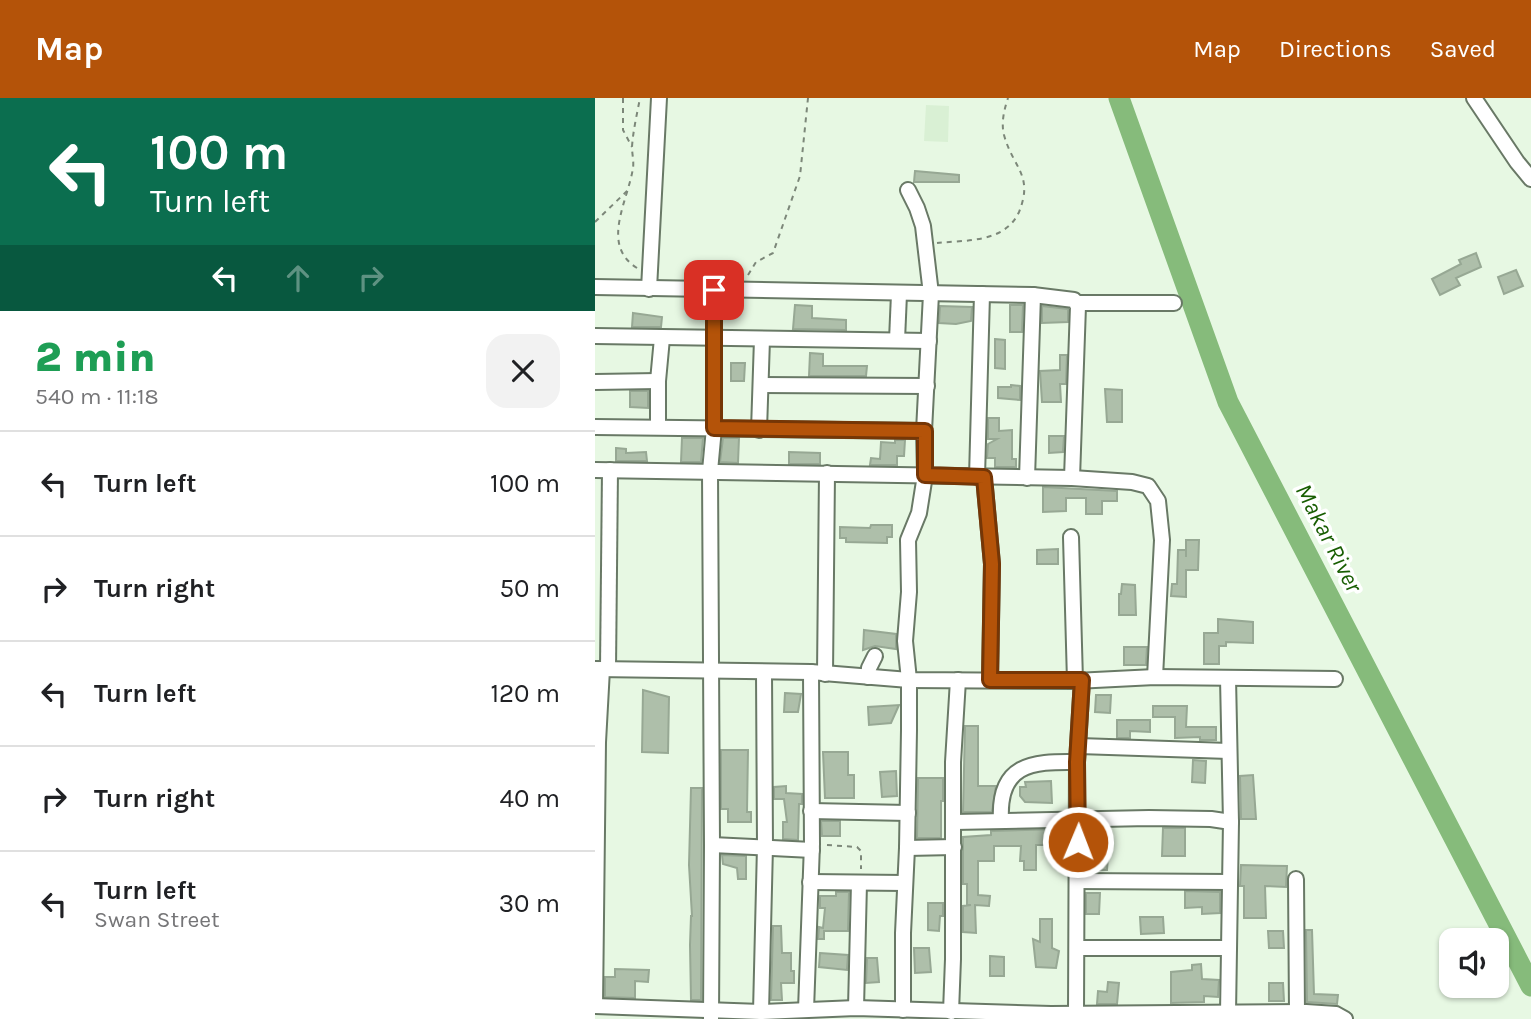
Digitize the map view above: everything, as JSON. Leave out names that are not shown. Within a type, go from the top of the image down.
[{"type":"street","points":[[649,289],[659,98]]},
{"type":"street","points":[[1474,98],[1531,179]]},
{"type":"street","points":[[903,1010],[908,813],[909,680],[905,641],[909,592],[908,540],[919,513],[925,475],[931,294],[926,244],[917,208],[908,190]]},
{"type":"street","points":[[595,287],[1034,295],[1059,297],[1077,303],[1174,303]]},
{"type":"street","points":[[711,1015],[710,471],[714,428],[714,290]]},
{"type":"street","points":[[897,340],[899,294]]},
{"type":"street","points":[[982,294],[980,477],[992,564],[990,680]]},
{"type":"street","points":[[1027,478],[1029,368],[1034,295]]},
{"type":"street","points":[[1072,478],[1077,303]]},
{"type":"street","points":[[595,336],[929,341]]},
{"type":"street","points":[[658,427],[662,338]]},
{"type":"street","points":[[759,430],[762,340]]},
{"type":"street","points":[[595,382],[658,382]]},
{"type":"street","points":[[762,385],[927,386]]},
{"type":"street","points":[[595,427],[925,431]]},
{"type":"street","points":[[1155,677],[1162,540],[1158,500],[1154,491],[1141,484],[1072,478],[602,470],[602,669],[596,742],[595,1006],[658,1013],[711,1015],[806,1010],[826,1014],[856,1009],[880,1014],[903,1010],[1051,1017],[1076,1014],[1116,1017],[1208,1016],[1229,1013],[1260,1016],[1336,1014],[1345,1019]]},
{"type":"street","points":[[806,1010],[811,811],[827,473]]},
{"type":"street","points":[[1071,537],[1079,680],[1076,1014]]},
{"type":"street","points":[[869,677],[869,668],[875,656]]},
{"type":"street","points":[[602,669],[818,673],[909,680],[1155,677],[1335,679]]},
{"type":"street","points":[[764,672],[767,1014]]},
{"type":"street","points":[[1227,678],[1231,822],[1229,1013]]},
{"type":"street","points":[[945,1014],[954,847],[953,762],[958,680]]},
{"type":"street","points":[[1079,746],[1229,751]]},
{"type":"street","points":[[1002,820],[1002,795],[1007,780],[1014,773],[1048,762],[1077,762]]},
{"type":"street","points":[[811,811],[908,813]]},
{"type":"street","points":[[954,822],[1194,818],[1231,822]]},
{"type":"street","points":[[712,845],[812,847]]},
{"type":"street","points":[[907,848],[954,847]]},
{"type":"street","points":[[1296,879],[1303,1015]]},
{"type":"street","points":[[1077,881],[1229,882]]},
{"type":"street","points":[[810,883],[905,883]]},
{"type":"street","points":[[856,1009],[859,883]]},
{"type":"street","points":[[1077,948],[1229,948]]},
{"type":"path","points":[[623,98],[622,130],[632,148]]},
{"type":"path","points":[[640,98],[632,148],[634,164],[617,231],[620,249],[629,263],[638,269],[649,270]]},
{"type":"path","points":[[738,290],[756,262],[773,253],[776,245],[800,176],[808,98]]},
{"type":"path","points":[[926,244],[982,239],[1006,230],[1015,220],[1025,196],[1024,180],[1004,135],[1003,113],[1008,98]]},
{"type":"path","points":[[595,222],[629,189]]},
{"type":"path","points":[[812,847],[857,847],[861,851],[862,863],[859,883]]},
{"type":"shaded area","points":[[926,105],[949,106],[948,142],[924,141]]},
{"type":"building","points":[[915,171],[959,175],[959,182],[914,182]]},
{"type":"building","points":[[1476,253],[1481,267],[1456,278],[1460,285],[1440,295],[1432,279],[1461,264],[1459,260]]},
{"type":"building","points":[[1516,270],[1523,286],[1504,294],[1498,277]]},
{"type":"building","points":[[795,305],[812,306],[812,318],[846,320],[846,330],[793,329]]},
{"type":"building","points":[[1010,305],[1023,305],[1022,332],[1010,332]]},
{"type":"building","points":[[940,306],[972,307],[971,321],[939,323]]},
{"type":"building","points":[[1042,306],[1068,309],[1068,322],[1042,323]]},
{"type":"building","points":[[633,313],[662,317],[661,327],[632,327]]},
{"type":"building","points":[[995,339],[1005,340],[1005,369],[995,368]]},
{"type":"building","points":[[810,353],[823,354],[823,366],[867,366],[866,376],[809,376]]},
{"type":"building","points":[[1060,355],[1067,355],[1066,384],[1060,384],[1061,402],[1042,402],[1040,371],[1060,370]]},
{"type":"building","points":[[731,363],[745,363],[744,381],[731,381]]},
{"type":"building","points":[[1020,386],[1020,400],[998,398],[998,387]]},
{"type":"building","points":[[1105,389],[1122,390],[1122,422],[1107,422]]},
{"type":"building","points":[[630,391],[648,391],[648,408],[630,407]]},
{"type":"building","points":[[988,418],[999,418],[999,431],[1012,430],[1012,459],[1016,459],[1016,467],[995,467],[995,458],[987,458],[988,444],[997,439],[988,439]]},
{"type":"building","points":[[1049,436],[1064,436],[1063,452],[1049,453]]},
{"type":"building","points":[[682,438],[703,438],[701,462],[681,462]]},
{"type":"building","points":[[723,438],[739,438],[738,463],[720,462]]},
{"type":"building","points":[[895,440],[905,440],[904,456],[897,456],[897,465],[870,465],[871,458],[880,459],[881,442],[895,443]]},
{"type":"building","points":[[616,448],[626,449],[626,453],[646,452],[647,461],[616,461]]},
{"type":"building","points":[[789,452],[820,453],[820,464],[789,464]]},
{"type":"building","points":[[1043,487],[1117,491],[1117,501],[1102,501],[1102,514],[1086,514],[1086,498],[1066,498],[1066,511],[1043,512]]},
{"type":"building","points":[[871,525],[892,525],[892,537],[887,537],[887,543],[846,542],[846,538],[840,538],[840,527],[870,528]]},
{"type":"building","points":[[1186,540],[1199,540],[1198,570],[1186,570],[1186,597],[1171,596],[1172,584],[1177,584],[1178,550],[1186,550]]},
{"type":"building","points":[[1058,549],[1058,564],[1037,564],[1037,550]]},
{"type":"building","points":[[1122,584],[1135,585],[1136,615],[1119,615]]},
{"type":"building","points":[[1218,619],[1253,622],[1253,643],[1226,642],[1226,646],[1219,646],[1219,664],[1204,664],[1204,633],[1218,633]]},
{"type":"building","points":[[864,630],[896,634],[896,649],[875,646],[863,650]]},
{"type":"building","points":[[1124,647],[1147,647],[1146,665],[1124,665]]},
{"type":"building","points":[[643,690],[669,697],[668,753],[642,752]]},
{"type":"building","points":[[785,693],[801,694],[798,712],[784,712]]},
{"type":"building","points":[[1096,695],[1111,695],[1110,713],[1095,712]]},
{"type":"building","points":[[899,705],[891,723],[869,725],[868,707]]},
{"type":"building","points":[[1153,706],[1187,706],[1186,727],[1216,727],[1216,740],[1200,740],[1200,737],[1175,738],[1175,717],[1153,717]]},
{"type":"building","points":[[1117,720],[1150,720],[1150,732],[1130,731],[1130,738],[1117,738]]},
{"type":"building","points":[[965,726],[978,726],[978,786],[996,786],[992,812],[963,812]]},
{"type":"building","points":[[721,750],[748,750],[747,812],[751,812],[751,822],[728,822],[728,809],[721,809]]},
{"type":"building","points":[[823,752],[848,752],[848,775],[854,775],[854,798],[825,798]]},
{"type":"building","points":[[1193,760],[1206,761],[1205,783],[1192,782]]},
{"type":"building","points":[[896,771],[897,796],[882,797],[880,772]]},
{"type":"building","points":[[1253,775],[1256,819],[1241,819],[1240,776]]},
{"type":"building","points":[[918,778],[943,778],[941,838],[917,838]]},
{"type":"building","points":[[1051,781],[1052,803],[1025,802],[1020,796],[1020,787],[1026,787],[1025,782]]},
{"type":"building","points":[[786,786],[786,793],[802,794],[802,804],[799,804],[798,840],[783,839],[783,822],[787,822],[784,799],[774,799],[774,787]]},
{"type":"building","points":[[691,788],[702,788],[701,1000],[691,1000]]},
{"type":"building","points":[[821,821],[840,821],[840,836],[822,836]]},
{"type":"building","points":[[1163,828],[1185,828],[1185,856],[1162,856]]},
{"type":"building","points":[[1061,829],[1062,845],[1036,845],[1036,870],[1024,870],[1024,861],[1020,861],[1021,846],[994,846],[994,861],[978,861],[978,895],[990,896],[989,906],[975,905],[976,933],[963,932],[963,906],[971,905],[967,905],[967,884],[963,884],[963,837],[991,835],[991,831]]},
{"type":"building","points":[[1089,831],[1110,831],[1107,870],[1094,870],[1095,850],[1089,849]]},
{"type":"building","points":[[722,855],[746,856],[746,879],[738,879],[737,868],[723,864]]},
{"type":"building","points":[[1241,865],[1287,866],[1286,887],[1265,886],[1266,918],[1244,918],[1244,886],[1240,886]]},
{"type":"building","points":[[1185,891],[1220,892],[1220,913],[1202,914],[1202,907],[1185,908]]},
{"type":"building","points":[[836,892],[849,892],[848,931],[824,931],[824,939],[818,939],[819,927],[823,928],[825,908],[820,908],[820,896],[836,896]]},
{"type":"building","points":[[1086,893],[1100,893],[1099,914],[1086,914]]},
{"type":"building","points":[[928,903],[943,903],[939,931],[928,930]]},
{"type":"building","points":[[1140,917],[1163,917],[1164,933],[1141,934]]},
{"type":"building","points":[[1040,919],[1052,919],[1052,948],[1059,951],[1056,968],[1036,967],[1033,939],[1040,942]]},
{"type":"building","points":[[773,926],[781,926],[782,953],[791,953],[791,971],[794,971],[794,983],[781,983],[782,1000],[771,1000]]},
{"type":"building","points":[[1306,930],[1312,930],[1314,994],[1338,995],[1337,1004],[1307,1002]]},
{"type":"building","points":[[1268,931],[1283,931],[1284,948],[1269,948]]},
{"type":"building","points":[[914,948],[929,948],[931,972],[915,973]]},
{"type":"building","points":[[820,953],[848,955],[847,970],[819,967]]},
{"type":"building","points":[[990,956],[1004,957],[1004,976],[990,976]]},
{"type":"building","points":[[867,958],[877,958],[879,982],[866,983]]},
{"type":"building","points":[[1201,964],[1202,979],[1219,980],[1218,997],[1204,996],[1204,1002],[1171,1003],[1171,972],[1192,970],[1192,965]]},
{"type":"building","points":[[615,969],[649,970],[648,982],[635,981],[635,998],[605,997],[605,977],[615,977]]},
{"type":"building","points":[[1108,982],[1119,983],[1117,1004],[1097,1004],[1098,991],[1107,992]]},
{"type":"building","points":[[1269,983],[1283,983],[1284,1001],[1269,1001]]},
{"type":"waterway","name":"Makar River","points":[[1119,98],[1228,402],[1531,986]]},
{"type":"route","points":[[714,290],[714,428],[925,431],[925,475],[984,477],[992,564],[990,680],[1082,680],[1077,762],[1078,842]]}]
